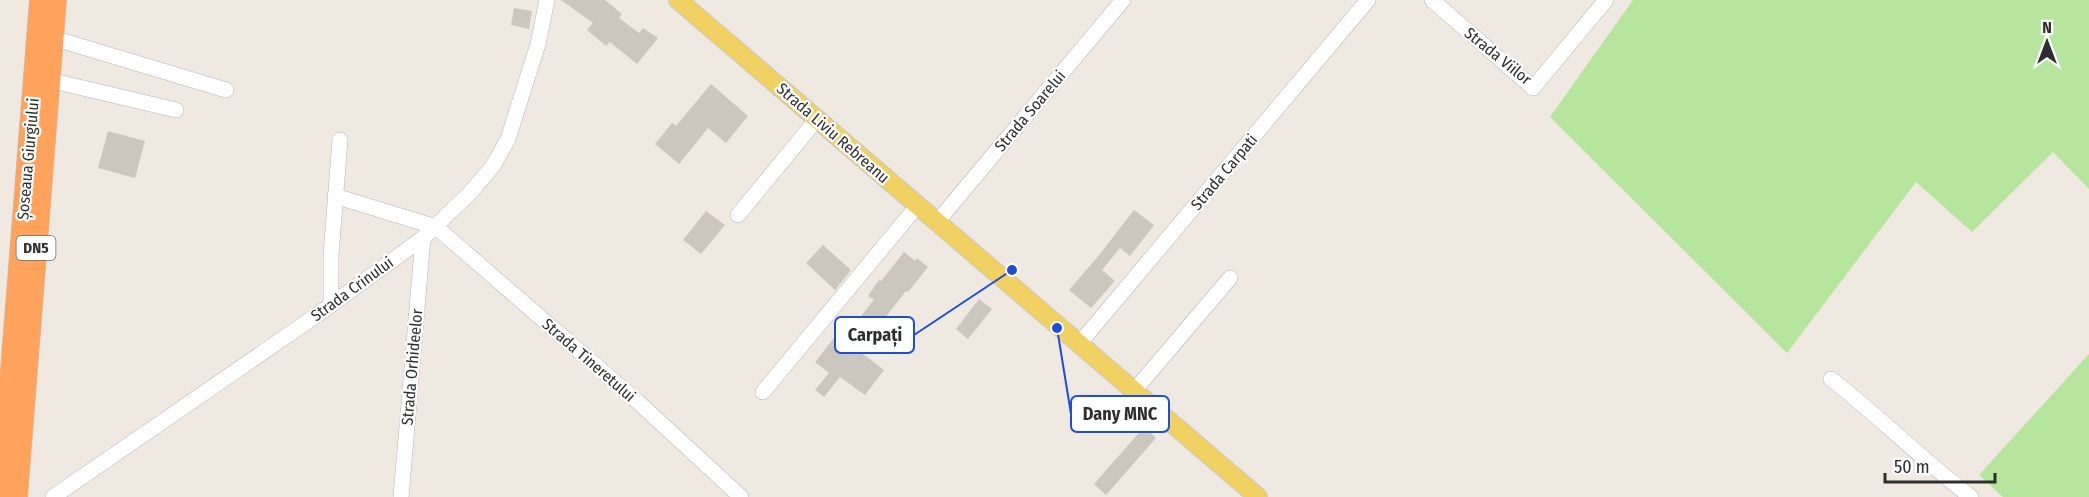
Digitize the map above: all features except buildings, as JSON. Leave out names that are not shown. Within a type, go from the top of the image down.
[{"type":"highway","name":"Șoseaua Giurgiului","points":[[1,484],[40,0]]},
{"type":"highway","name":"Șoseaua Giurgiului","points":[[17,497],[56,0]]},
{"type":"main road","name":"Strada Liviu Rebreanu","points":[[684,2],[1258,497]]},
{"type":"street","name":"Strada Crinului","points":[[53,497],[331,305],[423,238],[470,194],[494,166],[508,139],[536,53],[547,0]]},
{"type":"street","name":"Strada Soarelui","points":[[937,222],[1123,0]]},
{"type":"street","name":"Strada Carpati","points":[[1079,344],[1368,0]]},
{"type":"street","name":"Strada Viilor","points":[[1432,0],[1533,88],[1606,0]]},
{"type":"street","points":[[53,38],[226,90]]},
{"type":"street","points":[[49,80],[176,110]]},
{"type":"street","points":[[738,216],[817,119]]},
{"type":"street","points":[[331,305],[331,255],[340,140]]},
{"type":"street","points":[[335,196],[436,227]]},
{"type":"street","points":[[763,392],[918,205]]},
{"type":"street","name":"Strada Tineretului","points":[[436,227],[637,401],[741,497]]},
{"type":"street","name":"Strada Orhideelor","points":[[401,497],[423,238]]},
{"type":"street","points":[[1134,391],[1230,278]]},
{"type":"street","points":[[1831,379],[1865,405],[1971,497]]},
{"type":"green space","points":[[1633,0],[2089,0],[2089,189],[2053,152],[1972,232],[1916,182],[1787,353],[1550,117]]},
{"type":"green space","points":[[2089,354],[2089,497],[2003,497],[1979,475]]},
{"type":"place","name":"Carpați","points":[[1012,270]]},
{"type":"place","name":"Dany MNC","points":[[1057,328]]}]
